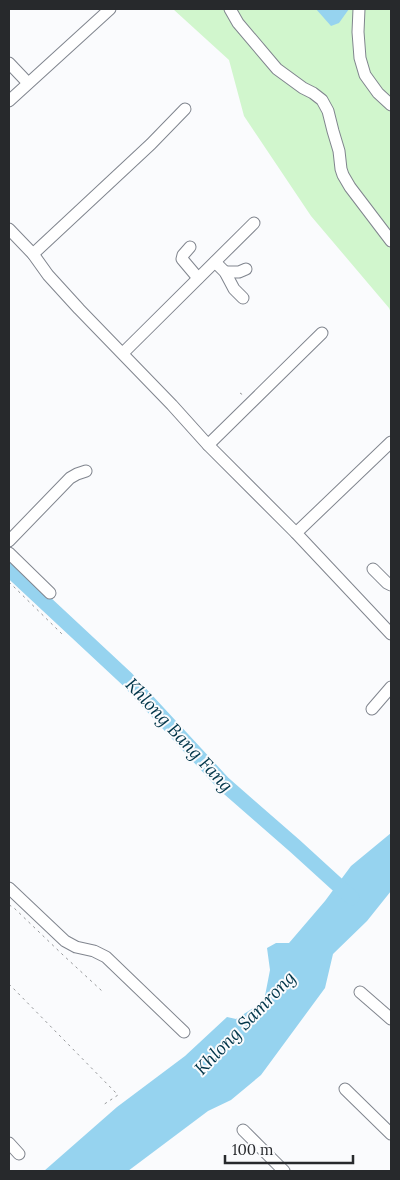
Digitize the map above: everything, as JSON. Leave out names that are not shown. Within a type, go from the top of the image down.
[{"type":"street","points":[[9,101],[110,9]]},
{"type":"street","points":[[230,9],[238,23],[277,69],[322,100],[328,111],[334,131],[343,175],[391,241]]},
{"type":"street","points":[[359,9],[359,50],[362,67],[365,75],[391,105]]},
{"type":"street","points":[[9,63],[28,83]]},
{"type":"street","points":[[33,254],[151,144],[185,109]]},
{"type":"street","points":[[123,353],[254,223]]},
{"type":"street","points":[[9,229],[33,254],[48,275],[208,445],[389,628]]},
{"type":"street","points":[[190,247],[182,259],[198,278]]},
{"type":"street","points":[[215,262],[225,272],[234,289],[243,298]]},
{"type":"street","points":[[225,272],[238,272],[246,269]]},
{"type":"street","points":[[208,445],[322,333]]},
{"type":"street","points":[[296,533],[391,442]]},
{"type":"street","points":[[9,541],[70,478],[86,471]]},
{"type":"street","points":[[9,553],[50,593]]},
{"type":"street","points":[[373,569],[391,585]]},
{"type":"street","points":[[372,709],[391,687]]},
{"type":"street","points":[[9,888],[65,941],[76,947],[94,951],[106,957],[184,1032]]},
{"type":"street","points":[[360,992],[391,1019]]},
{"type":"street","points":[[391,1124],[350,1089],[391,1134]]},
{"type":"street","points":[[243,1130],[284,1171]]},
{"type":"street","points":[[9,1143],[19,1154]]},
{"type":"path","points":[[9,582],[62,635]]},
{"type":"path","points":[[9,905],[102,991]]},
{"type":"path","points":[[9,984],[118,1095],[103,1105]]},
{"type":"green space","points":[[173,9],[391,9],[391,313],[389,308],[311,216],[244,116],[229,60]]},
{"type":"water","points":[[316,9],[349,9],[339,23],[331,26]]},
{"type":"water","name":"Khlong Samrong","points":[[391,833],[391,891],[367,921],[333,954],[325,988],[261,1075],[231,1100],[208,1111],[128,1171],[44,1171],[117,1107],[185,1056],[227,1017],[236,1019],[264,1001],[270,970],[267,948],[276,943],[289,943],[325,901],[351,866]]},
{"type":"waterway","name":"Khlong Bang Fang","points":[[9,569],[127,679],[224,784],[352,898]]}]
